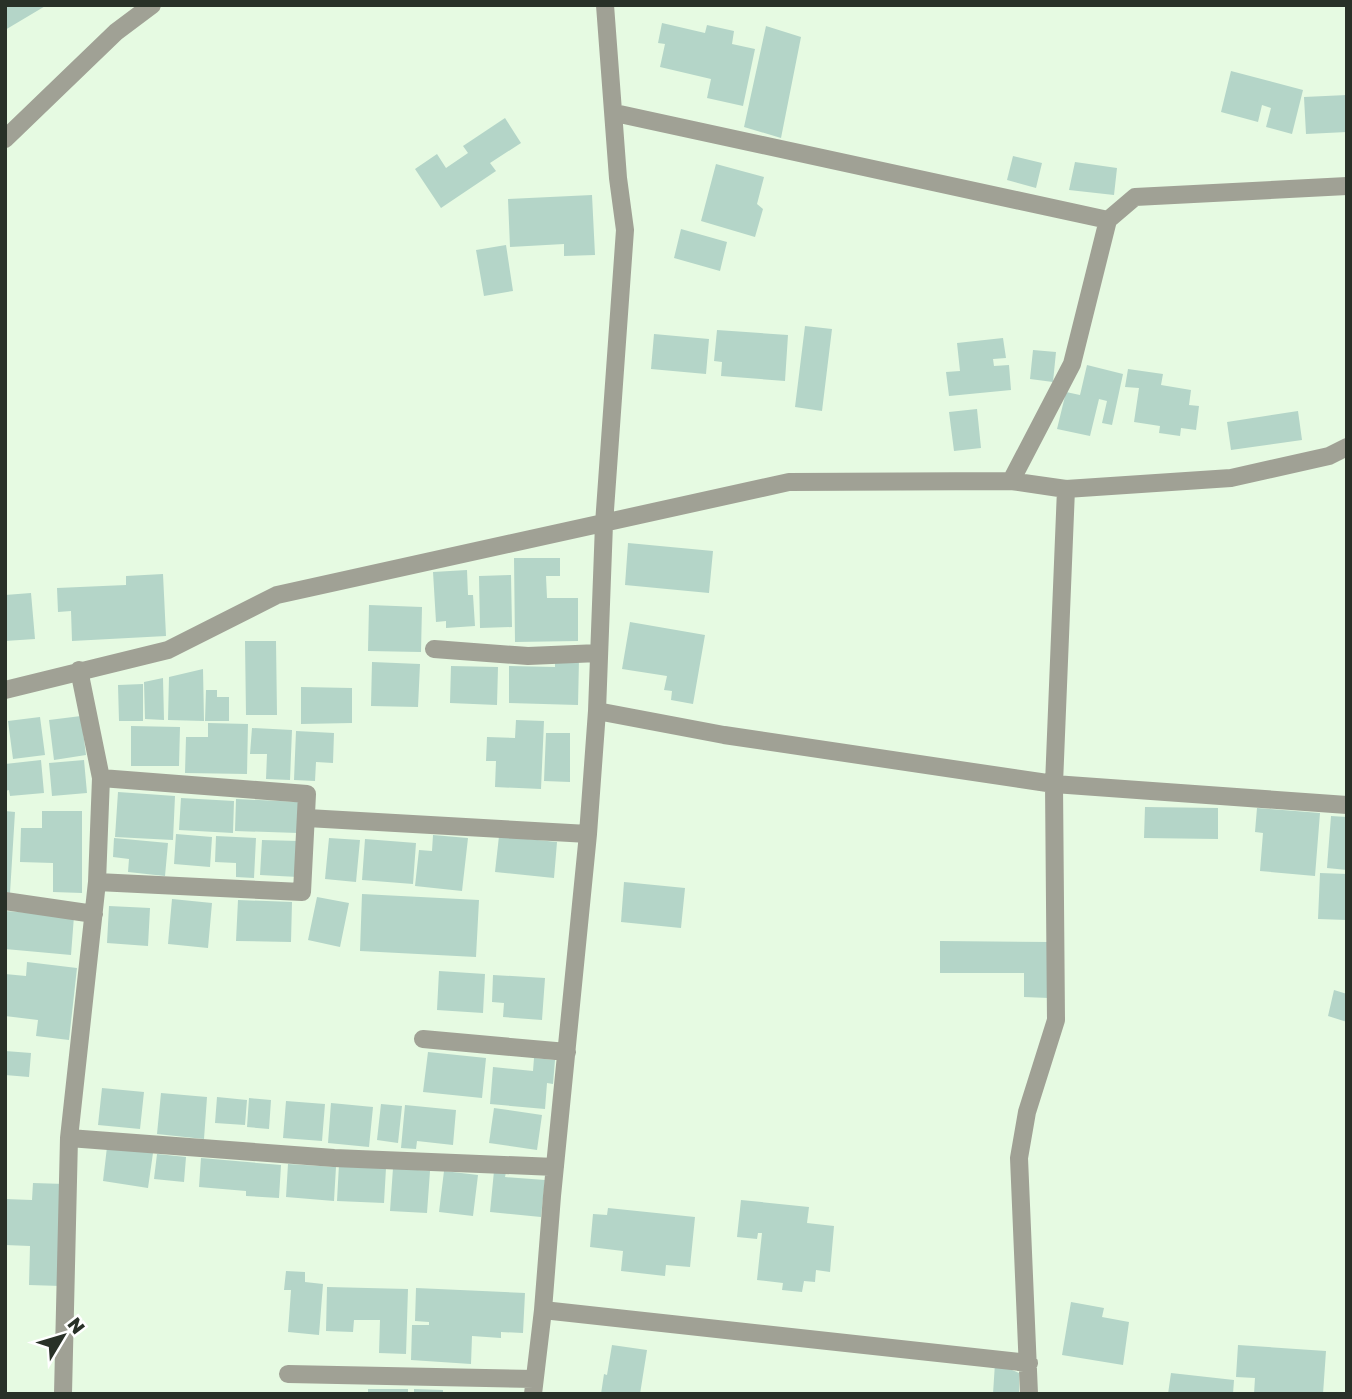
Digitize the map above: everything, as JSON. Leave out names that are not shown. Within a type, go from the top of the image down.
[{"type":"street","points":[[5,139],[116,32],[152,5]]},
{"type":"street","points":[[288,1374],[534,1387],[588,834],[597,711],[604,524],[625,230],[618,178],[605,5]]},
{"type":"street","points":[[615,113],[1108,220]]},
{"type":"street","points":[[1011,481],[1072,364],[1108,220],[1135,197],[1347,186]]},
{"type":"street","points":[[5,690],[168,650],[276,595],[789,482],[1011,481],[1066,489],[1231,478],[1329,456],[1347,447]]},
{"type":"street","points":[[1029,1394],[1018,1158],[1027,1112],[1056,1020],[1054,784],[1066,489]]},
{"type":"street","points":[[434,649],[528,656],[599,653]]},
{"type":"street","points":[[63,1394],[69,1138],[94,914],[102,778],[79,670]]},
{"type":"street","points":[[597,711],[723,735],[1054,784],[1347,805]]},
{"type":"street","points":[[97,881],[302,892],[307,818],[307,794],[102,778]]},
{"type":"street","points":[[307,818],[588,834]]},
{"type":"street","points":[[5,901],[94,914]]},
{"type":"street","points":[[423,1039],[566,1052]]},
{"type":"street","points":[[69,1138],[334,1158],[555,1167]]},
{"type":"street","points":[[543,1310],[1029,1363]]},
{"type":"building","points":[[5,5],[47,5],[5,30]]},
{"type":"building","points":[[662,23],[705,33],[707,25],[734,31],[732,44],[755,49],[743,106],[707,98],[711,79],[660,67],[665,44],[658,43]]},
{"type":"building","points":[[766,26],[801,37],[781,138],[744,127]]},
{"type":"building","points":[[1231,71],[1303,90],[1292,134],[1266,127],[1271,108],[1262,105],[1258,122],[1221,112]]},
{"type":"building","points":[[1347,95],[1347,132],[1306,134],[1304,97]]},
{"type":"building","points":[[505,118],[521,143],[490,163],[496,171],[441,208],[415,169],[437,154],[446,168],[468,153],[463,146]]},
{"type":"building","points":[[1013,156],[1042,163],[1036,188],[1007,180]]},
{"type":"building","points":[[1075,162],[1117,168],[1114,195],[1069,190]]},
{"type":"building","points":[[716,164],[764,177],[757,204],[763,209],[755,237],[701,221]]},
{"type":"building","points":[[592,195],[595,255],[564,256],[564,244],[510,247],[508,199]]},
{"type":"building","points":[[681,229],[727,242],[720,271],[674,258]]},
{"type":"building","points":[[506,245],[513,291],[484,296],[476,250]]},
{"type":"building","points":[[805,326],[832,329],[822,411],[795,407]]},
{"type":"building","points":[[717,330],[788,335],[785,381],[721,376],[722,362],[714,361]]},
{"type":"building","points":[[654,334],[709,339],[706,374],[651,369]]},
{"type":"building","points":[[1003,338],[1006,358],[993,359],[994,366],[1009,365],[1011,390],[949,396],[946,372],[960,371],[957,343]]},
{"type":"building","points":[[1033,350],[1056,352],[1053,382],[1030,379]]},
{"type":"building","points":[[1087,365],[1123,374],[1112,425],[1102,423],[1107,401],[1099,399],[1090,436],[1057,429],[1066,392],[1080,395]]},
{"type":"building","points":[[1128,369],[1163,374],[1161,385],[1191,390],[1189,405],[1199,406],[1196,430],[1181,428],[1180,436],[1159,433],[1160,426],[1134,422],[1139,388],[1125,387]]},
{"type":"building","points":[[977,409],[981,448],[954,451],[949,412]]},
{"type":"building","points":[[1298,411],[1302,440],[1231,450],[1227,422]]},
{"type":"building","points":[[628,543],[713,551],[709,593],[625,585]]},
{"type":"building","points":[[514,558],[560,558],[560,576],[546,576],[547,598],[578,598],[578,641],[515,642]]},
{"type":"building","points":[[467,570],[468,595],[473,595],[475,626],[446,628],[446,621],[436,622],[433,572]]},
{"type":"building","points":[[163,574],[166,636],[72,641],[71,611],[58,612],[57,588],[126,585],[126,576]]},
{"type":"building","points":[[511,575],[512,627],[480,628],[479,576]]},
{"type":"building","points":[[31,593],[35,639],[5,641],[5,595]]},
{"type":"building","points":[[369,605],[422,607],[421,652],[368,651]]},
{"type":"building","points":[[630,622],[705,635],[693,704],[671,700],[672,691],[664,690],[667,676],[622,669]]},
{"type":"building","points":[[245,641],[276,641],[277,715],[246,715]]},
{"type":"building","points":[[555,659],[579,659],[578,705],[509,703],[509,666],[555,667]]},
{"type":"building","points":[[372,662],[420,664],[418,707],[371,706]]},
{"type":"building","points":[[451,666],[498,667],[497,705],[450,703]]},
{"type":"building","points":[[203,669],[204,721],[168,720],[169,677]]},
{"type":"building","points":[[163,678],[164,720],[145,719],[144,682]]},
{"type":"building","points":[[143,684],[143,721],[119,721],[118,685]]},
{"type":"building","points":[[301,687],[352,688],[352,723],[301,724]]},
{"type":"building","points":[[206,690],[217,690],[217,697],[229,697],[229,721],[205,721]]},
{"type":"building","points":[[81,716],[86,755],[54,760],[49,720]]},
{"type":"building","points":[[40,717],[45,755],[13,759],[8,721]]},
{"type":"building","points":[[516,720],[544,721],[541,789],[495,787],[496,761],[486,761],[487,737],[515,738]]},
{"type":"building","points":[[208,723],[248,724],[247,774],[185,773],[186,737],[208,737]]},
{"type":"building","points":[[131,726],[180,727],[179,766],[131,766]]},
{"type":"building","points":[[252,728],[292,730],[290,780],[266,779],[267,754],[250,754]]},
{"type":"building","points":[[296,731],[334,733],[333,763],[316,762],[315,781],[294,780]]},
{"type":"building","points":[[546,733],[570,733],[570,782],[544,781]]},
{"type":"building","points":[[41,760],[44,793],[10,796],[9,790],[5,791],[5,764]]},
{"type":"building","points":[[84,760],[87,793],[52,796],[49,763]]},
{"type":"building","points":[[118,792],[175,796],[173,840],[115,837]]},
{"type":"building","points":[[181,798],[234,801],[233,833],[179,830]]},
{"type":"building","points":[[236,799],[299,802],[298,833],[235,831]]},
{"type":"building","points":[[1145,807],[1218,808],[1218,839],[1144,838]]},
{"type":"building","points":[[1257,808],[1320,813],[1315,876],[1260,871],[1263,833],[1255,832]]},
{"type":"building","points":[[5,811],[15,812],[10,893],[5,892]]},
{"type":"building","points":[[42,811],[82,811],[82,893],[53,892],[53,863],[20,862],[21,828],[42,828]]},
{"type":"building","points":[[1331,816],[1347,817],[1347,870],[1327,868]]},
{"type":"building","points":[[176,834],[212,837],[210,867],[174,864]]},
{"type":"building","points":[[433,835],[468,838],[462,891],[415,886],[419,850],[432,851]]},
{"type":"building","points":[[216,836],[256,838],[254,878],[236,877],[236,863],[215,862]]},
{"type":"building","points":[[499,836],[557,842],[554,878],[495,872]]},
{"type":"building","points":[[114,838],[168,843],[165,876],[128,872],[129,859],[113,857]]},
{"type":"building","points":[[329,838],[360,840],[356,882],[325,879]]},
{"type":"building","points":[[365,839],[416,843],[413,884],[362,880]]},
{"type":"building","points":[[262,840],[299,841],[298,877],[260,875]]},
{"type":"building","points":[[1320,873],[1347,874],[1347,920],[1318,919]]},
{"type":"building","points":[[624,882],[685,888],[681,928],[621,922]]},
{"type":"building","points":[[362,894],[479,900],[476,957],[360,951]]},
{"type":"building","points":[[317,897],[349,903],[340,947],[308,940]]},
{"type":"building","points":[[172,899],[212,903],[208,948],[168,944]]},
{"type":"building","points":[[238,900],[292,902],[291,942],[236,941]]},
{"type":"building","points":[[109,906],[150,908],[148,946],[107,943]]},
{"type":"building","points":[[5,911],[74,916],[71,955],[5,949]]},
{"type":"building","points":[[940,941],[1049,942],[1049,998],[1024,997],[1024,973],[940,973]]},
{"type":"building","points":[[27,962],[77,968],[69,1040],[36,1036],[38,1020],[5,1016],[5,974],[26,976]]},
{"type":"building","points":[[439,971],[485,974],[483,1013],[437,1010]]},
{"type":"building","points":[[493,975],[545,978],[542,1020],[503,1017],[504,1003],[492,1002]]},
{"type":"building","points":[[1334,990],[1347,994],[1347,1022],[1328,1016]]},
{"type":"building","points":[[5,1051],[31,1053],[29,1077],[5,1075]]},
{"type":"building","points":[[428,1052],[486,1058],[482,1098],[423,1092]]},
{"type":"building","points":[[534,1058],[555,1060],[553,1084],[547,1083],[545,1109],[490,1104],[493,1067],[533,1071]]},
{"type":"building","points":[[102,1088],[144,1092],[140,1129],[98,1125]]},
{"type":"building","points":[[161,1093],[207,1097],[204,1139],[157,1134]]},
{"type":"building","points":[[217,1097],[247,1100],[245,1125],[215,1123]]},
{"type":"building","points":[[249,1098],[271,1100],[269,1129],[247,1127]]},
{"type":"building","points":[[286,1101],[325,1104],[322,1141],[283,1138]]},
{"type":"building","points":[[331,1103],[373,1107],[369,1147],[328,1143]]},
{"type":"building","points":[[381,1104],[402,1106],[398,1143],[377,1140]]},
{"type":"building","points":[[405,1105],[456,1110],[453,1145],[417,1141],[416,1149],[401,1148]]},
{"type":"building","points":[[494,1108],[542,1115],[537,1150],[489,1143]]},
{"type":"building","points":[[107,1147],[153,1153],[148,1188],[103,1181]]},
{"type":"building","points":[[157,1154],[186,1157],[184,1182],[154,1179]]},
{"type":"building","points":[[201,1158],[281,1165],[279,1198],[246,1196],[246,1191],[199,1187]]},
{"type":"building","points":[[288,1164],[336,1167],[334,1201],[286,1197]]},
{"type":"building","points":[[339,1164],[386,1168],[384,1203],[337,1201]]},
{"type":"building","points":[[393,1168],[430,1171],[427,1213],[390,1211]]},
{"type":"building","points":[[444,1171],[478,1175],[473,1216],[439,1212]]},
{"type":"building","points":[[494,1171],[506,1172],[505,1177],[545,1180],[541,1217],[490,1212]]},
{"type":"building","points":[[33,1183],[65,1184],[61,1286],[29,1285],[30,1246],[5,1245],[5,1199],[32,1200]]},
{"type":"building","points":[[741,1200],[809,1207],[807,1223],[834,1226],[830,1272],[816,1270],[815,1282],[804,1281],[802,1292],[782,1290],[783,1283],[757,1280],[762,1233],[758,1233],[757,1239],[737,1237]]},
{"type":"building","points":[[608,1208],[695,1217],[690,1267],[666,1265],[665,1276],[621,1271],[623,1251],[590,1247],[593,1214],[607,1215]]},
{"type":"building","points":[[286,1271],[305,1272],[305,1282],[323,1284],[319,1335],[288,1332],[291,1290],[284,1290]]},
{"type":"building","points":[[327,1287],[408,1289],[406,1354],[379,1353],[380,1320],[354,1320],[353,1332],[326,1331]]},
{"type":"building","points":[[416,1288],[525,1293],[523,1333],[501,1332],[501,1338],[472,1336],[471,1364],[411,1360],[412,1325],[429,1325],[429,1322],[415,1321]]},
{"type":"building","points":[[1071,1302],[1104,1308],[1102,1317],[1129,1322],[1123,1365],[1062,1355]]},
{"type":"building","points":[[612,1345],[647,1350],[640,1394],[601,1394]]},
{"type":"building","points":[[1238,1345],[1326,1351],[1323,1394],[1254,1394],[1255,1378],[1236,1377]]},
{"type":"building","points":[[995,1363],[1019,1373],[1019,1394],[993,1394]]},
{"type":"building","points":[[1171,1373],[1234,1380],[1233,1394],[1168,1394]]},
{"type":"building","points":[[368,1389],[408,1389],[408,1394],[368,1394]]},
{"type":"building","points":[[414,1389],[443,1390],[443,1394],[414,1394]]}]
